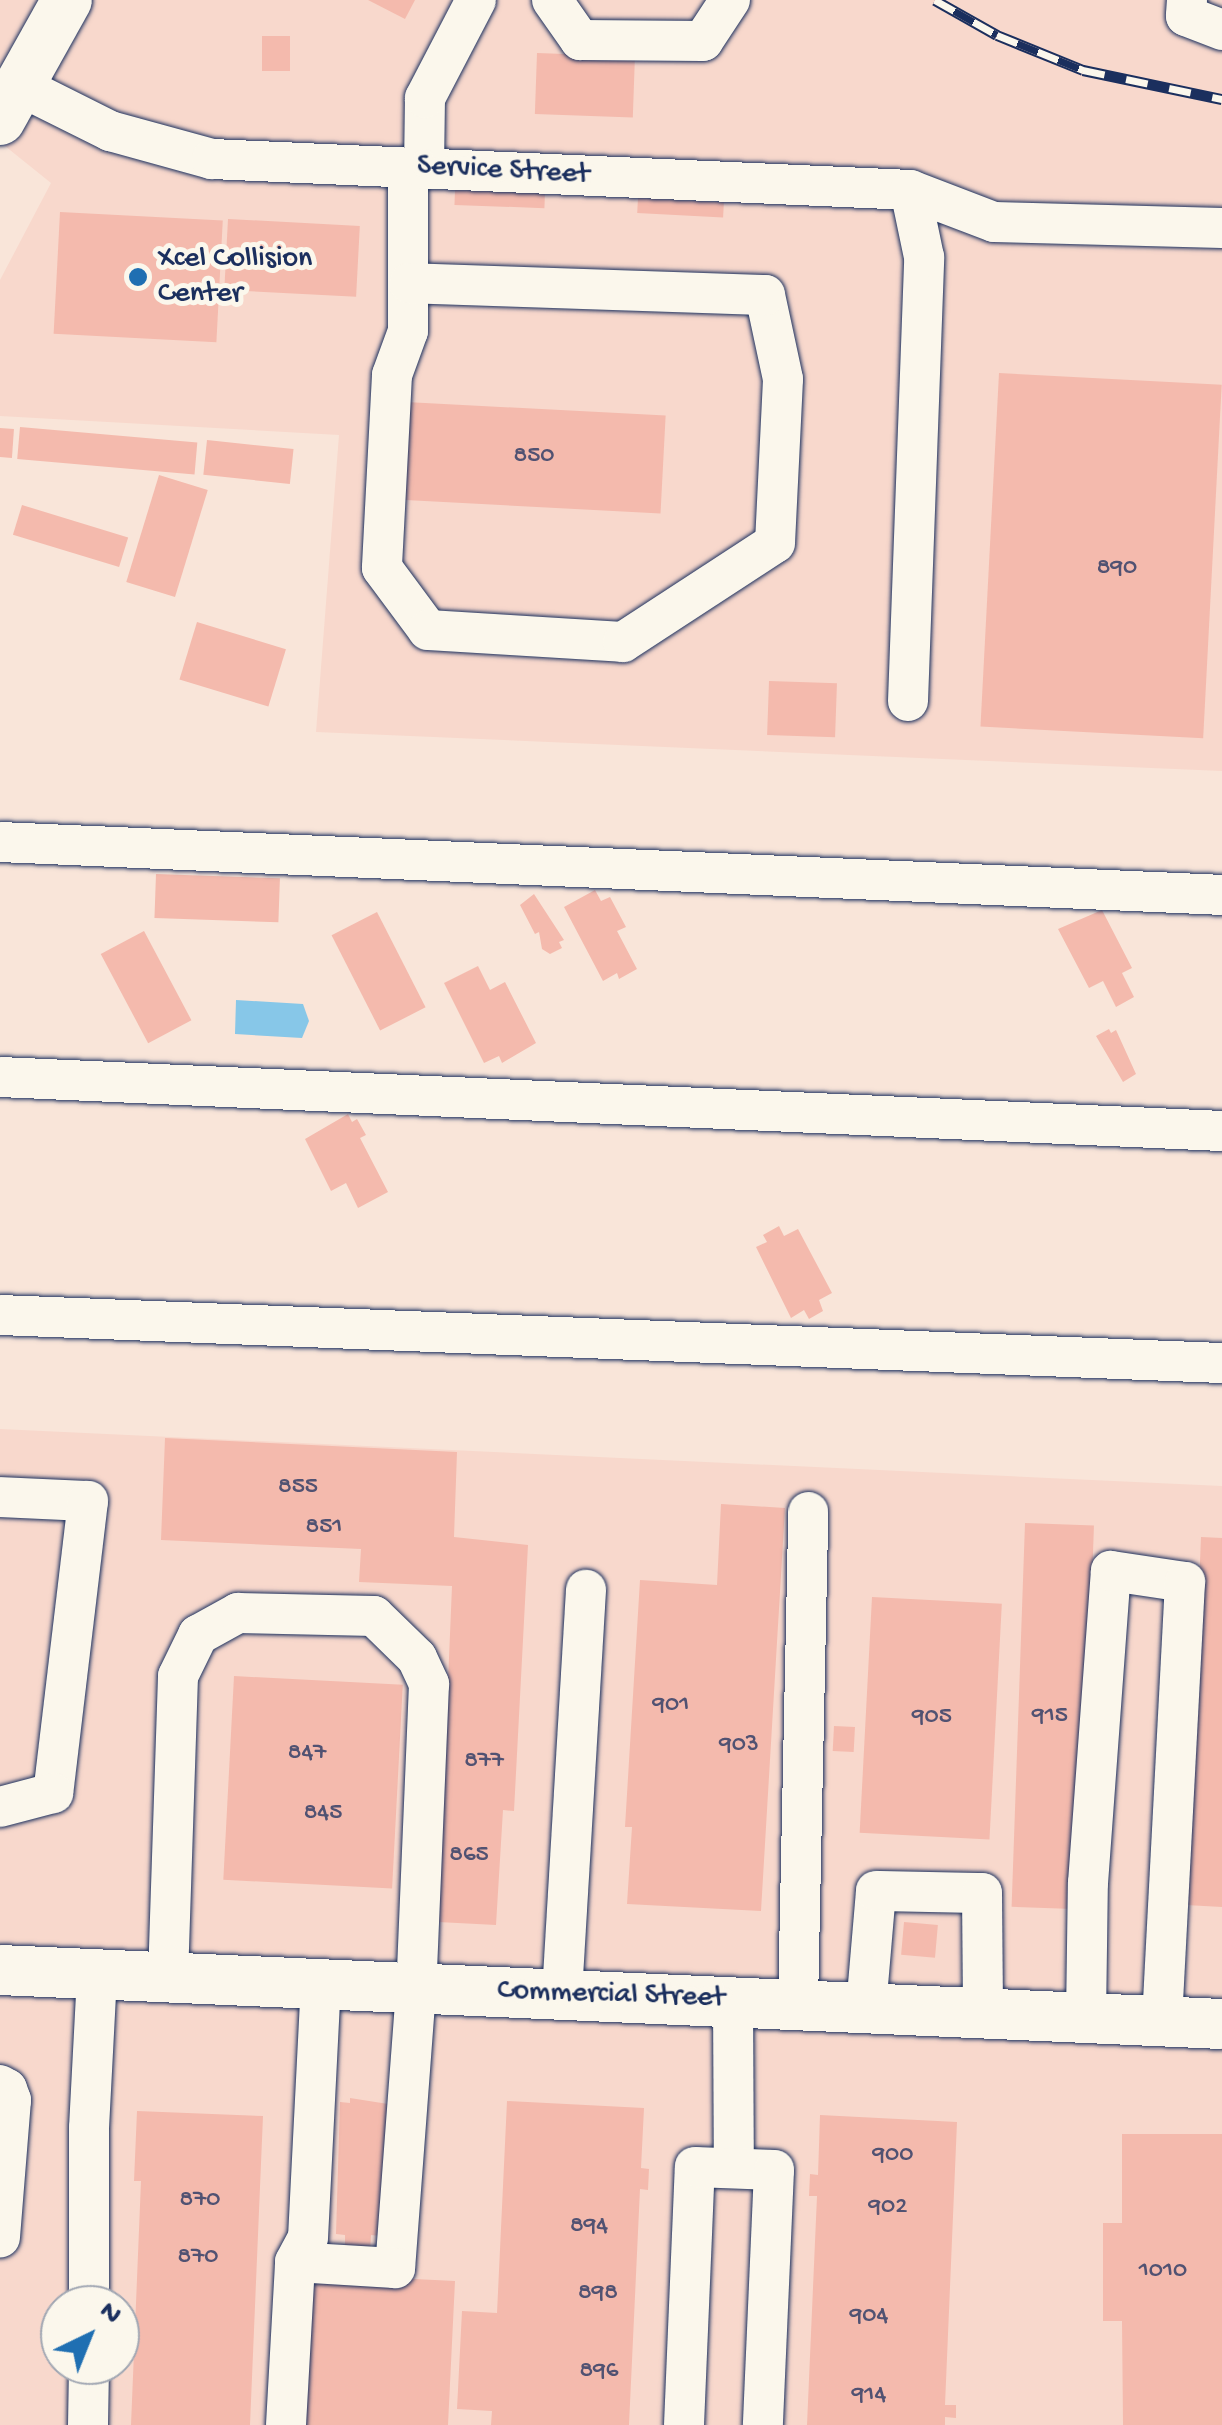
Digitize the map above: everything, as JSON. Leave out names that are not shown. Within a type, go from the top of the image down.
[{"type":"main road","points":[[10,103],[68,0]]},
{"type":"main road","name":"Commercial Street","points":[[0,1970],[1222,2024]]},
{"type":"street","points":[[408,283],[765,296],[783,379],[775,543],[622,642],[428,630],[382,568],[392,375],[408,331],[408,283],[416,169],[425,98],[476,0]]},
{"type":"street","points":[[552,0],[580,40],[703,41],[730,0]]},
{"type":"street","points":[[1187,0],[1186,16],[1222,30]]},
{"type":"street","name":"Service Street","points":[[10,103],[212,159],[910,190],[994,222],[1222,228]]},
{"type":"street","points":[[908,700],[924,257],[910,190]]},
{"type":"street","points":[[0,842],[1222,895]]},
{"type":"street","points":[[0,1078],[1222,1131]]},
{"type":"street","points":[[0,1315],[1222,1364]]},
{"type":"street","points":[[0,1498],[88,1501],[53,1793],[0,1807]]},
{"type":"street","points":[[798,2004],[808,1512]]},
{"type":"street","points":[[1086,2018],[1088,1883],[1111,1571],[1185,1582],[1162,2021]]},
{"type":"street","points":[[562,1994],[586,1590]]},
{"type":"street","points":[[168,1978],[178,1676],[198,1636],[238,1613],[374,1616],[417,1658],[429,1684],[416,1990],[396,2268],[295,2262]]},
{"type":"street","points":[[866,2008],[876,1891],[982,1893],[983,2015]]},
{"type":"street","points":[[89,2285],[90,2128],[98,1975]]},
{"type":"street","points":[[286,2425],[295,2262],[308,2238],[321,1984]]},
{"type":"street","points":[[733,2000],[734,2168]]},
{"type":"street","points":[[0,2085],[8,2089],[11,2100],[0,2238]]},
{"type":"street","points":[[684,2425],[695,2166],[774,2170],[762,2425]]},
{"type":"street","points":[[88,2385],[88,2425]]},
{"type":"shaded area","points":[[0,0],[1222,0],[1222,771],[316,732],[339,435],[0,416],[0,280],[51,183],[0,142]]},
{"type":"shaded area","points":[[0,1429],[1222,1486],[1222,2425],[0,2425]]},
{"type":"water","points":[[236,1000],[303,1004],[309,1021],[302,1038],[235,1034]]},
{"type":"building","points":[[368,0],[415,0],[405,19]]},
{"type":"building","points":[[262,36],[290,36],[290,71],[262,71]]},
{"type":"building","points":[[537,53],[635,56],[633,117],[535,114]]},
{"type":"building","points":[[455,190],[545,193],[544,208],[454,205]]},
{"type":"building","points":[[638,198],[724,203],[723,217],[637,213]]},
{"type":"building","name":"Xcel Collision Center","points":[[60,212],[223,221],[216,342],[54,334]]},
{"type":"building","points":[[228,219],[360,226],[356,297],[224,290]]},
{"type":"building","points":[[999,373],[1222,385],[1203,738],[980,727]]},
{"type":"building","points":[[406,402],[666,416],[661,513],[401,500]]},
{"type":"building","points":[[20,427],[197,443],[195,474],[17,459]]},
{"type":"building","points":[[0,428],[14,429],[12,458],[0,457]]},
{"type":"building","points":[[207,440],[294,449],[290,484],[203,475]]},
{"type":"building","points":[[159,475],[208,490],[175,597],[126,582]]},
{"type":"building","points":[[22,505],[128,537],[119,567],[13,535]]},
{"type":"building","points":[[197,622],[286,649],[268,707],[179,679]]},
{"type":"building","points":[[769,681],[837,683],[835,737],[767,735]]},
{"type":"building","points":[[156,874],[280,878],[278,922],[154,918]]},
{"type":"building","points":[[595,890],[601,901],[610,897],[626,927],[617,931],[637,969],[619,979],[617,973],[603,981],[564,907]]},
{"type":"building","points":[[534,894],[564,940],[559,942],[562,948],[550,954],[542,949],[539,932],[535,934],[520,905]]},
{"type":"building","points":[[1102,910],[1132,968],[1122,973],[1134,997],[1116,1007],[1103,981],[1089,988],[1058,929]]},
{"type":"building","points":[[377,912],[426,1007],[380,1030],[332,935]]},
{"type":"building","points":[[144,931],[191,1020],[148,1043],[101,954]]},
{"type":"building","points":[[478,966],[490,990],[505,982],[536,1043],[502,1063],[499,1056],[484,1063],[444,983]]},
{"type":"building","points":[[1109,1029],[1111,1033],[1116,1030],[1136,1074],[1123,1082],[1096,1036]]},
{"type":"building","points":[[348,1114],[352,1122],[357,1119],[366,1135],[360,1138],[388,1192],[358,1208],[346,1183],[331,1191],[305,1139]]},
{"type":"building","points":[[779,1226],[784,1236],[798,1229],[832,1293],[819,1300],[823,1311],[809,1319],[804,1310],[791,1318],[756,1247],[767,1242],[763,1235]]},
{"type":"building","points":[[165,1438],[457,1452],[454,1537],[528,1545],[514,1811],[503,1810],[496,1925],[438,1922],[452,1586],[359,1582],[361,1549],[161,1540]]},
{"type":"building","points":[[721,1504],[785,1508],[761,1911],[627,1904],[632,1827],[625,1827],[640,1580],[717,1585]]},
{"type":"building","points":[[1025,1523],[1094,1525],[1081,1909],[1012,1907]]},
{"type":"building","points":[[1201,1537],[1222,1538],[1222,1907],[1186,1905]]},
{"type":"building","points":[[872,1597],[1002,1604],[989,1839],[860,1833]]},
{"type":"building","points":[[234,1676],[403,1685],[392,1889],[223,1880]]},
{"type":"building","points":[[834,1726],[855,1727],[854,1752],[833,1751]]},
{"type":"building","points":[[904,1922],[938,1925],[935,1958],[901,1955]]},
{"type":"building","points":[[350,2098],[388,2104],[381,2236],[371,2235],[370,2253],[345,2252],[345,2235],[336,2234],[340,2102],[350,2103]]},
{"type":"building","points":[[507,2101],[644,2108],[641,2168],[649,2169],[648,2190],[640,2189],[629,2425],[491,2425],[492,2411],[457,2409],[462,2311],[497,2313]]},
{"type":"building","points":[[137,2111],[263,2116],[250,2425],[131,2425],[133,2385],[140,2385],[140,2285],[137,2285],[141,2181],[134,2181]]},
{"type":"building","points":[[820,2115],[957,2122],[945,2405],[956,2405],[956,2418],[945,2417],[945,2425],[807,2425],[817,2196],[809,2196],[810,2174],[818,2175]]},
{"type":"building","points":[[1122,2134],[1222,2134],[1222,2425],[1123,2425],[1122,2321],[1103,2321],[1103,2223],[1122,2223]]},
{"type":"building","points":[[313,2274],[455,2281],[448,2425],[306,2425],[307,2421],[298,2420],[300,2393],[308,2393],[309,2381],[296,2380]]},
{"type":"railway","points":[[935,0],[997,35],[1083,70],[1222,99]]},
{"type":"place","name":"Xcel Collision Center","points":[[138,277]]}]
